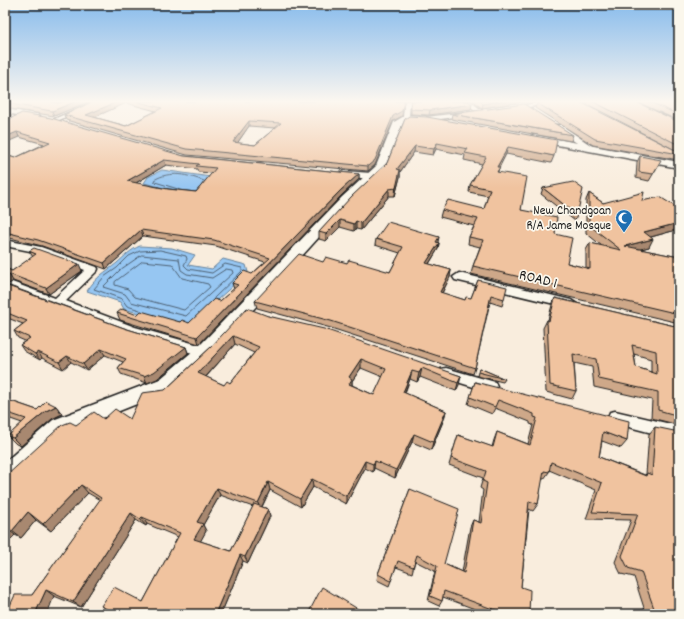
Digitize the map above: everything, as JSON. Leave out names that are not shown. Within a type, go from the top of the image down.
[{"type":"street","points":[[5,476],[60,426],[167,384],[206,350],[381,167],[396,130]]},
{"type":"street","points":[[562,130],[591,148]]},
{"type":"street","points":[[519,135],[679,165]]},
{"type":"street","points":[[333,173],[371,176]]},
{"type":"street","points":[[5,243],[37,250],[93,269],[58,302]]},
{"type":"street","name":"ROAD 1","points":[[459,277],[580,306]]},
{"type":"street","points":[[12,286],[130,330],[199,350],[206,350]]},
{"type":"street","points":[[243,310],[257,314]]},
{"type":"street","points":[[435,370],[476,383],[506,390]]},
{"type":"street","points":[[604,414],[679,433]]},
{"type":"water","points":[[162,170],[211,177],[196,196],[144,183],[148,177]]},
{"type":"water","points":[[140,246],[172,248],[195,255],[188,265],[212,269],[223,259],[246,265],[248,272],[206,310],[190,327],[124,309],[120,302],[87,291],[94,281],[101,275],[130,251]]},
{"type":"building","points":[[5,130],[93,130],[184,156],[359,174],[341,190],[197,337],[117,313],[122,309],[137,315],[141,311],[180,322],[182,320],[189,323],[214,299],[220,301],[238,285],[232,283],[244,271],[252,274],[270,258],[214,240],[141,230],[104,263],[38,240],[5,232],[5,155],[15,158],[50,142],[17,132],[5,137]],"holes":[[[164,160],[199,164],[196,166],[216,168],[196,192],[168,189],[127,181]]]},
{"type":"building","points":[[117,130],[242,130],[233,142],[255,145],[273,130],[387,130],[375,160],[368,166],[186,149]]},
{"type":"building","points":[[401,130],[500,130],[557,140],[554,156],[508,147],[497,167],[500,167],[497,172],[527,177],[521,210],[557,217],[555,234],[572,238],[567,263],[590,269],[590,243],[621,250],[589,225],[589,193],[603,203],[644,192],[642,201],[660,197],[679,209],[679,223],[644,232],[653,239],[625,246],[679,257],[679,314],[473,266],[483,240],[469,237],[478,219],[442,210],[448,200],[484,209],[490,189],[470,185],[486,157],[465,153],[468,149],[437,143],[434,149],[415,146],[397,169],[400,170],[396,188],[389,189],[361,223],[356,221],[354,224],[340,220],[326,234],[319,232],[351,197],[387,163]]},
{"type":"building","points":[[544,130],[565,130],[573,135]]},
{"type":"building","points":[[580,130],[635,130],[679,152],[679,154],[595,139]]},
{"type":"building","points":[[649,130],[679,130],[679,145]]},
{"type":"building","points":[[640,156],[661,160],[653,174],[639,172]]},
{"type":"building","points":[[573,182],[583,189],[577,215],[543,188]]},
{"type":"building","points":[[388,222],[439,237],[436,242],[439,243],[426,263],[451,270],[440,292],[465,300],[466,297],[471,298],[478,280],[507,287],[504,299],[491,295],[475,368],[331,321],[255,301],[299,254],[323,262],[326,257],[347,263],[349,260],[390,272],[403,247],[376,239]]},
{"type":"building","points":[[34,248],[79,264],[46,288],[9,274],[5,277],[5,268],[12,271],[36,254],[29,251]]},
{"type":"building","points":[[5,285],[124,328],[186,347],[154,372],[144,376],[118,368],[126,359],[101,349],[83,364],[67,356],[59,362],[38,352],[35,354],[20,345],[30,338],[14,331],[27,321],[5,312]]},
{"type":"building","points":[[555,298],[679,327],[679,416],[658,410],[658,392],[599,379],[596,359],[573,354],[576,391],[550,385],[547,320],[549,321]],"holes":[[[632,345],[656,351],[657,374],[636,367]]]},
{"type":"building","points":[[247,308],[268,316],[324,329],[461,376],[458,383],[422,368],[419,373],[412,371],[403,392],[446,411],[433,442],[414,434],[396,470],[375,461],[373,464],[365,461],[346,496],[312,479],[300,499],[268,482],[258,503],[217,488],[197,522],[203,524],[194,539],[231,551],[254,504],[268,509],[245,557],[240,555],[215,614],[116,614],[101,606],[114,587],[143,602],[180,533],[142,517],[140,519],[131,513],[73,602],[46,590],[35,614],[6,614],[15,595],[32,595],[101,498],[81,485],[43,524],[28,512],[12,531],[6,528],[5,529],[5,477],[62,425],[70,422],[76,425],[94,412],[104,419],[115,409],[130,419],[142,393],[165,390],[211,347]],"holes":[[[233,336],[259,347],[230,383],[227,381],[224,385],[198,373]],[[361,359],[386,369],[374,395],[349,384],[352,379],[349,377]]]},
{"type":"building","points":[[479,368],[505,379],[478,372]]},
{"type":"building","points":[[475,382],[629,421],[627,441],[603,432],[599,457],[646,476],[647,473],[652,475],[655,427],[679,432],[679,614],[656,614],[641,572],[628,568],[622,556],[638,514],[592,512],[602,483],[551,462],[549,472],[544,471],[538,504],[529,501],[521,587],[530,590],[529,614],[506,614],[444,591],[442,601],[430,596],[437,566],[417,555],[413,567],[398,561],[391,581],[378,574],[410,489],[459,509],[444,564],[464,573],[473,520],[481,523],[487,483],[483,481],[486,471],[451,458],[458,435],[493,447],[497,432],[530,445],[537,418],[534,417],[534,414],[498,400],[495,407],[470,397]]},
{"type":"building","points":[[5,399],[37,410],[46,401],[56,406],[46,411],[13,438],[8,436],[26,419],[5,412]]},
{"type":"building","points":[[322,587],[366,614],[308,614]]},
{"type":"place","name":"New Chandgoan R/A Jame Mosque","points":[[624,233]]}]
